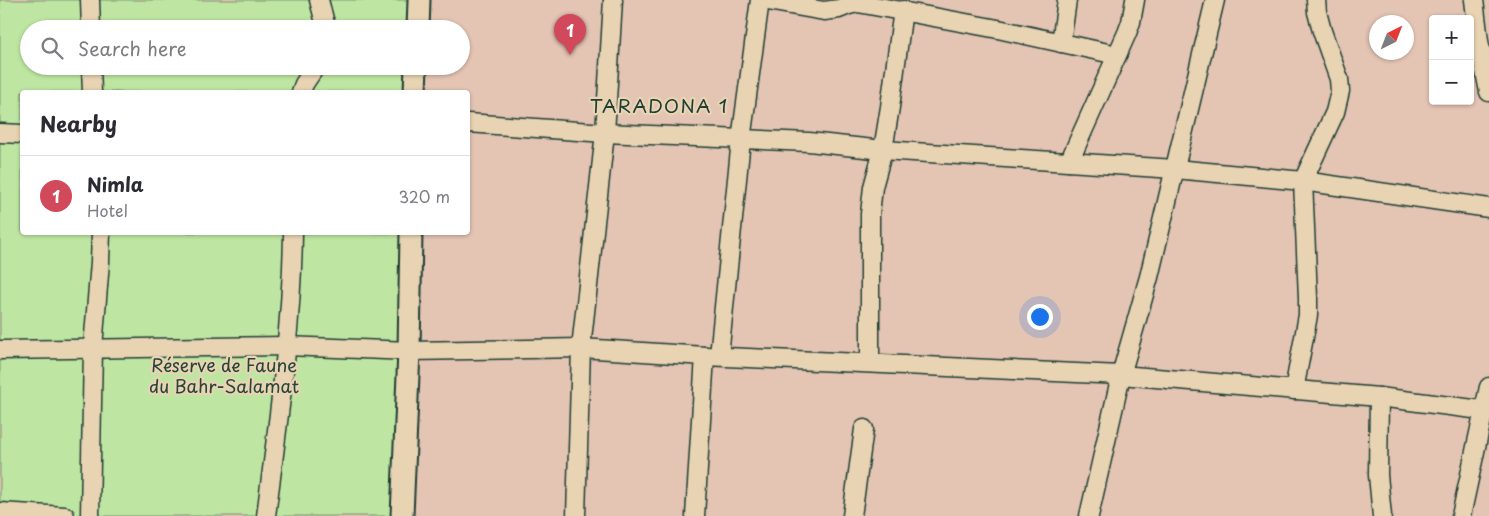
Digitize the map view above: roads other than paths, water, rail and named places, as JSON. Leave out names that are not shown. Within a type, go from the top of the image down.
[{"type":"main road","points":[[415,1],[417,20]]},
{"type":"main road","points":[[415,90],[416,75]]},
{"type":"main road","points":[[402,516],[409,351],[411,235]]},
{"type":"street","points":[[90,0],[91,20]]},
{"type":"street","points":[[319,0],[324,20]]},
{"type":"street","points":[[576,516],[581,348],[605,133],[613,0]]},
{"type":"street","points":[[695,516],[712,356],[761,0],[824,10],[838,9],[858,3],[903,10],[1117,55]]},
{"type":"street","points":[[1061,42],[1067,0]]},
{"type":"street","points":[[1069,162],[1128,33],[1135,0]]},
{"type":"street","points":[[1089,516],[1121,376],[1149,277],[1176,169],[1215,0]]},
{"type":"street","points":[[1294,390],[1308,315],[1304,181],[1335,112],[1340,91],[1339,79],[1317,12],[1316,0]]},
{"type":"street","points":[[1474,0],[1489,92]]},
{"type":"street","points":[[870,363],[870,214],[873,187],[883,150],[890,107],[903,10]]},
{"type":"street","points":[[91,75],[92,90]]},
{"type":"street","points":[[302,90],[310,75]]},
{"type":"street","points":[[470,124],[605,133],[809,142],[883,150],[1176,169],[1304,181],[1489,208]]},
{"type":"street","points":[[0,133],[20,134]]},
{"type":"street","points":[[90,516],[93,348],[101,235]]},
{"type":"street","points":[[266,516],[287,346],[293,269],[293,235]]},
{"type":"street","points":[[0,350],[287,346],[409,351],[581,348],[1121,376],[1380,397],[1486,410]]},
{"type":"street","points":[[1461,516],[1486,410],[1489,387]]},
{"type":"street","points":[[1380,397],[1378,475],[1382,516]]},
{"type":"street","points":[[852,516],[864,429]]},
{"type":"street","points":[[2,513],[65,516]]},
{"type":"place","name":"Nimla","points":[[570,55]]},
{"type":"district","name":"TARADONA 1","points":[[659,105]]},
{"type":"park label","name":"Réserve de Faune du Bahr-Salamat","points":[[224,374]]}]
